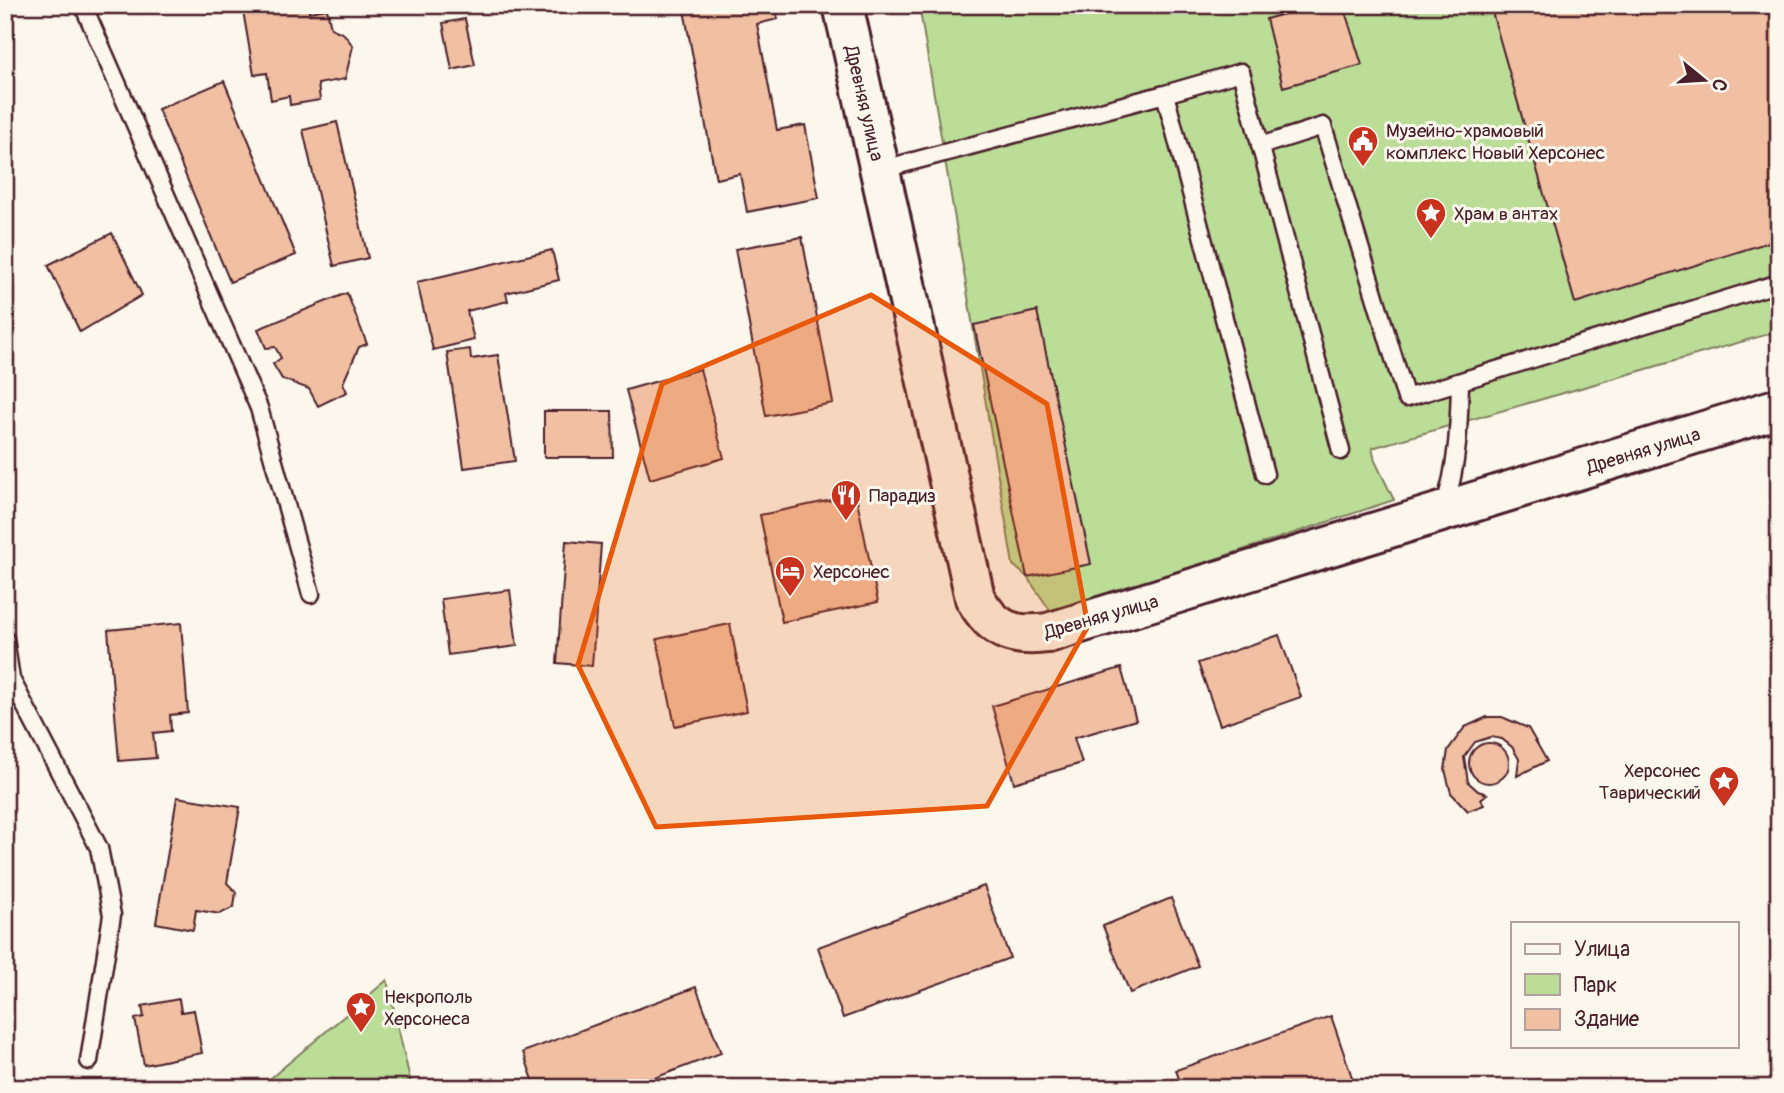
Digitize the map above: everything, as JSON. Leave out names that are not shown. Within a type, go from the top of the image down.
[{"type":"main road","name":"Древняя улица","points":[[843,5],[975,598],[985,616],[1005,631],[1026,636],[1048,633],[1779,408]]},
{"type":"lane","points":[[83,5],[260,408],[311,594]]},
{"type":"lane","points":[[880,170],[1241,72],[1342,451]]},
{"type":"lane","points":[[1165,94],[1265,474]]},
{"type":"lane","points":[[1260,146],[1323,126],[1406,398],[1779,283]]},
{"type":"lane","points":[[1442,513],[1452,482],[1458,441],[1460,382]]},
{"type":"lane","points":[[5,639],[11,679],[99,848],[112,915],[89,1061]]},
{"type":"highlighted area","points":[[871,295],[1047,404],[1088,626],[987,806],[656,827],[578,665],[662,384]]},
{"type":"green space","name":"Музейно-храмовый комплекс Новый Херсонес","points":[[919,5],[1779,5],[1779,331],[1372,448],[1375,461],[1394,500],[1052,613],[1027,577],[1013,565]]},
{"type":"green space","name":"Некрополь Херсонеса","points":[[387,980],[412,1088],[259,1088]]},
{"type":"building","points":[[242,5],[308,5],[309,12],[327,9],[331,28],[344,34],[353,46],[345,79],[318,84],[320,100],[290,105],[289,96],[271,100],[267,73],[254,75]]},
{"type":"building","points":[[708,5],[775,5],[778,19],[757,24],[777,130],[805,125],[819,198],[747,212],[740,174],[716,179],[684,10]]},
{"type":"building","points":[[1317,5],[1343,5],[1362,65],[1283,87],[1266,19]]},
{"type":"building","points":[[1490,5],[1779,5],[1779,239],[1575,303]]},
{"type":"building","points":[[465,19],[475,65],[452,70],[443,23]]},
{"type":"building","points":[[224,81],[296,255],[230,282],[158,109]]},
{"type":"building","points":[[337,122],[368,258],[334,266],[303,130]]},
{"type":"building","points":[[112,233],[142,295],[80,332],[48,265]]},
{"type":"building","points":[[802,237],[833,403],[766,416],[735,249]]},
{"type":"building","points":[[552,250],[559,280],[506,293],[508,301],[467,311],[474,340],[433,350],[417,282]]},
{"type":"building","points":[[347,293],[367,344],[359,347],[343,383],[347,392],[318,406],[309,389],[282,379],[273,364],[281,358],[275,347],[266,348],[258,329]]},
{"type":"building","points":[[1037,311],[1091,564],[1027,577],[974,325]]},
{"type":"building","points":[[470,349],[471,359],[498,355],[515,461],[464,468],[447,352]]},
{"type":"building","points":[[700,369],[724,458],[650,479],[626,390]]},
{"type":"building","points":[[544,411],[612,411],[613,457],[544,457]]},
{"type":"building","points":[[856,495],[878,602],[782,622],[760,515]]},
{"type":"building","points":[[566,541],[601,544],[592,666],[557,663]]},
{"type":"building","points":[[510,590],[517,646],[448,655],[441,599]]},
{"type":"building","points":[[181,623],[188,713],[170,715],[171,731],[153,733],[156,758],[119,761],[108,630]]},
{"type":"building","points":[[730,624],[747,711],[675,726],[657,639]]},
{"type":"building","points":[[1279,635],[1301,697],[1220,725],[1198,663]]},
{"type":"building","points":[[1121,668],[1136,720],[1074,738],[1082,763],[1014,783],[992,706]]},
{"type":"building","points":[[1487,717],[1502,717],[1528,728],[1547,761],[1517,776],[1519,759],[1512,747],[1502,739],[1491,737],[1475,742],[1464,757],[1468,782],[1478,791],[1487,794],[1481,799],[1484,805],[1468,811],[1451,793],[1445,770],[1448,750],[1465,727]]},
{"type":"building","points":[[1489,743],[1503,749],[1509,763],[1503,777],[1489,783],[1475,777],[1469,763],[1475,749]]},
{"type":"building","points":[[177,797],[240,807],[227,883],[236,892],[234,907],[220,914],[196,910],[193,930],[156,923]]},
{"type":"building","points":[[984,886],[1010,958],[843,1018],[818,947]]},
{"type":"building","points":[[1171,898],[1198,966],[1130,993],[1103,926]]},
{"type":"building","points":[[696,987],[721,1053],[628,1088],[536,1088],[523,1052]]},
{"type":"building","points":[[179,999],[181,1012],[194,1010],[202,1053],[144,1065],[135,1019],[144,1017],[142,1006]]},
{"type":"building","points":[[1331,1016],[1353,1080],[1329,1088],[1182,1088],[1176,1070]]},
{"type":"place","name":"Музейно-храмовый комплекс Новый Херсонес","points":[[1363,168]]},
{"type":"place","name":"Храм в антах","points":[[1431,240]]},
{"type":"place","name":"Парадиз","points":[[846,522]]},
{"type":"place","name":"Херсонес","points":[[790,598]]},
{"type":"place","name":"Херсонес Таврический","points":[[1724,808]]},
{"type":"place","name":"Некрополь Херсонеса","points":[[361,1034]]}]
